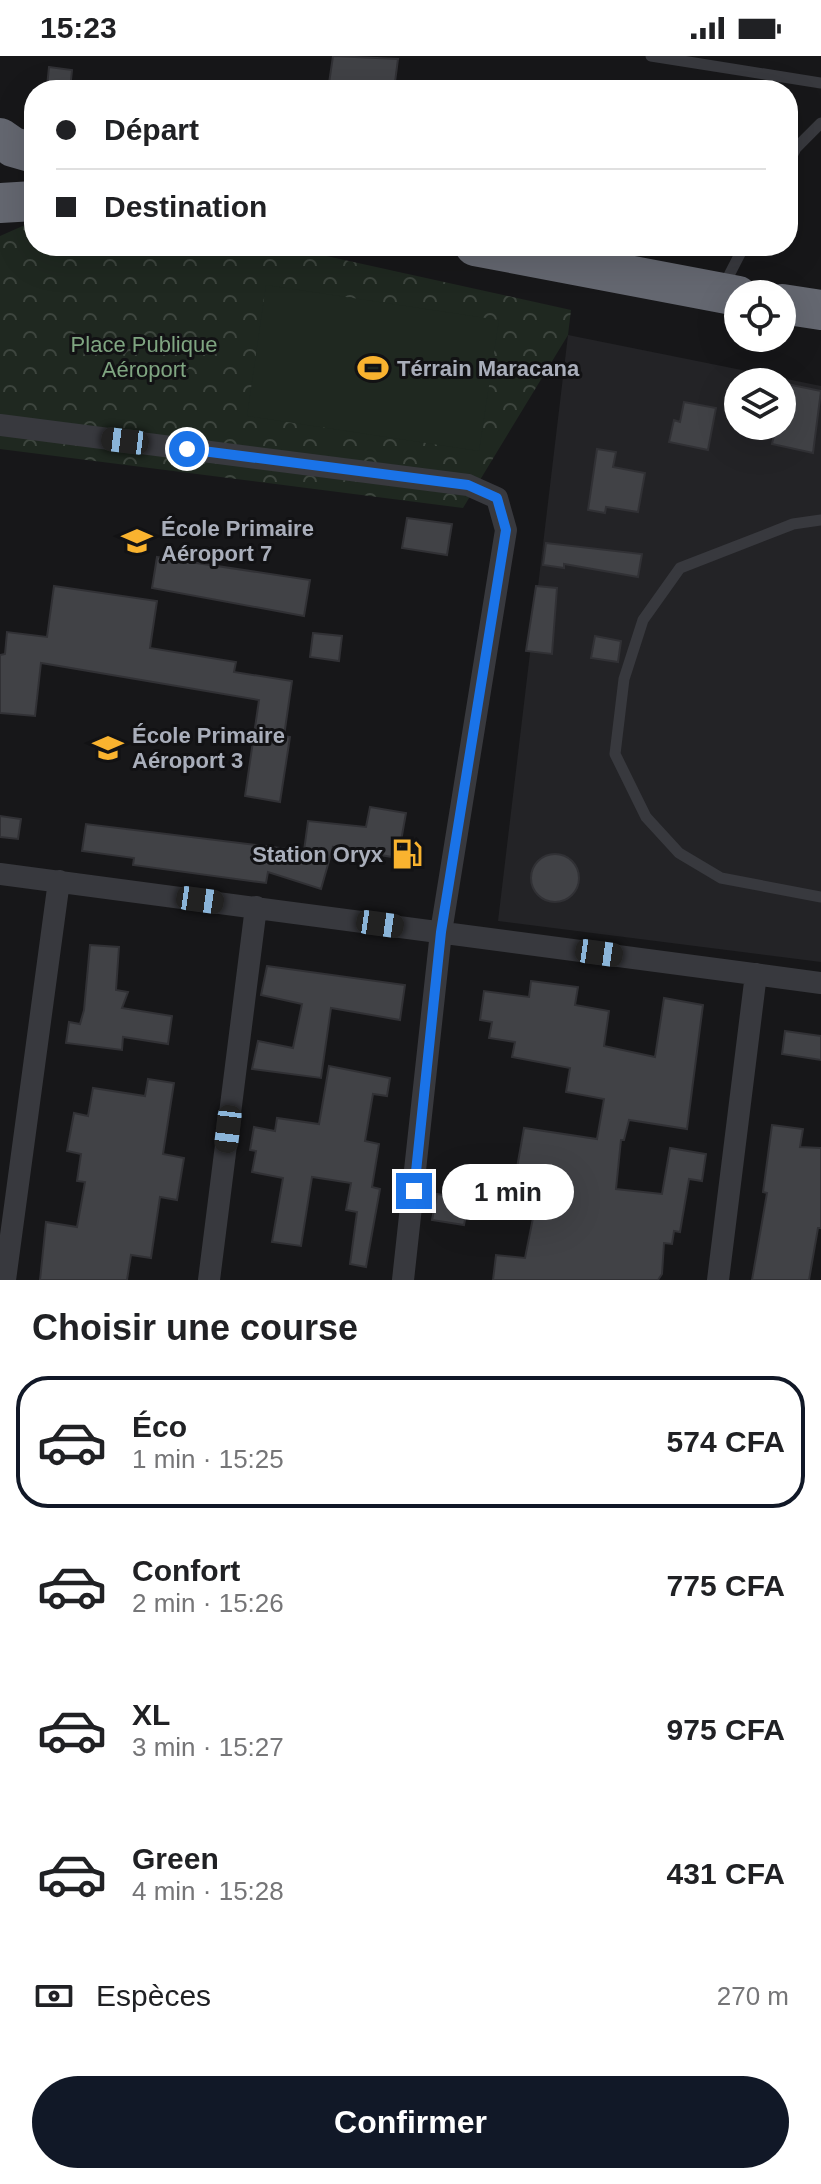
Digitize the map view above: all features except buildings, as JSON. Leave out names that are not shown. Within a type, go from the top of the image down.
[{"type":"highway","points":[[0,138],[24,150]]},
{"type":"highway","points":[[0,203],[24,202]]},
{"type":"highway","points":[[527,256],[724,294]]},
{"type":"highway","points":[[796,306],[821,310]]},
{"type":"street","points":[[0,425],[468,485],[497,498],[506,530],[441,932],[403,1280]]},
{"type":"street","points":[[0,874],[821,983]]},
{"type":"street","points":[[5,1280],[59,881]]},
{"type":"street","points":[[209,1280],[256,907]]},
{"type":"street","points":[[718,1280],[756,974]]},
{"type":"lane","points":[[651,56],[821,83]]},
{"type":"lane","points":[[798,146],[821,123]]},
{"type":"lane","points":[[734,280],[741,256]]},
{"type":"lane","points":[[821,520],[793,524],[680,568],[643,620],[624,679],[615,754],[646,817],[679,853],[721,878],[821,897]]},
{"type":"shaded area","points":[[568,335],[732,368],[724,368],[724,440],[796,440],[796,381],[821,386],[821,962],[498,921]]},
{"type":"green space","name":"Place Publique Aéroport","points":[[24,225],[24,256],[326,256],[571,310],[568,335],[463,508],[0,449],[0,236]]},
{"type":"green space","name":"Térrain Maracana","points":[[266,285],[499,320],[479,451],[247,416]]},
{"type":"place","name":"Térrain Maracana","points":[[373,368]]},
{"type":"place","name":"École Primaire Aéroport 7","points":[[137,541]]},
{"type":"place","name":"École Primaire Aéroport 3","points":[[108,748]]},
{"type":"place","name":"Station Oryx","points":[[407,854]]},
{"type":"route","points":[[187,449],[468,485],[497,498],[503,514],[506,530],[441,932],[414,1191]]}]
